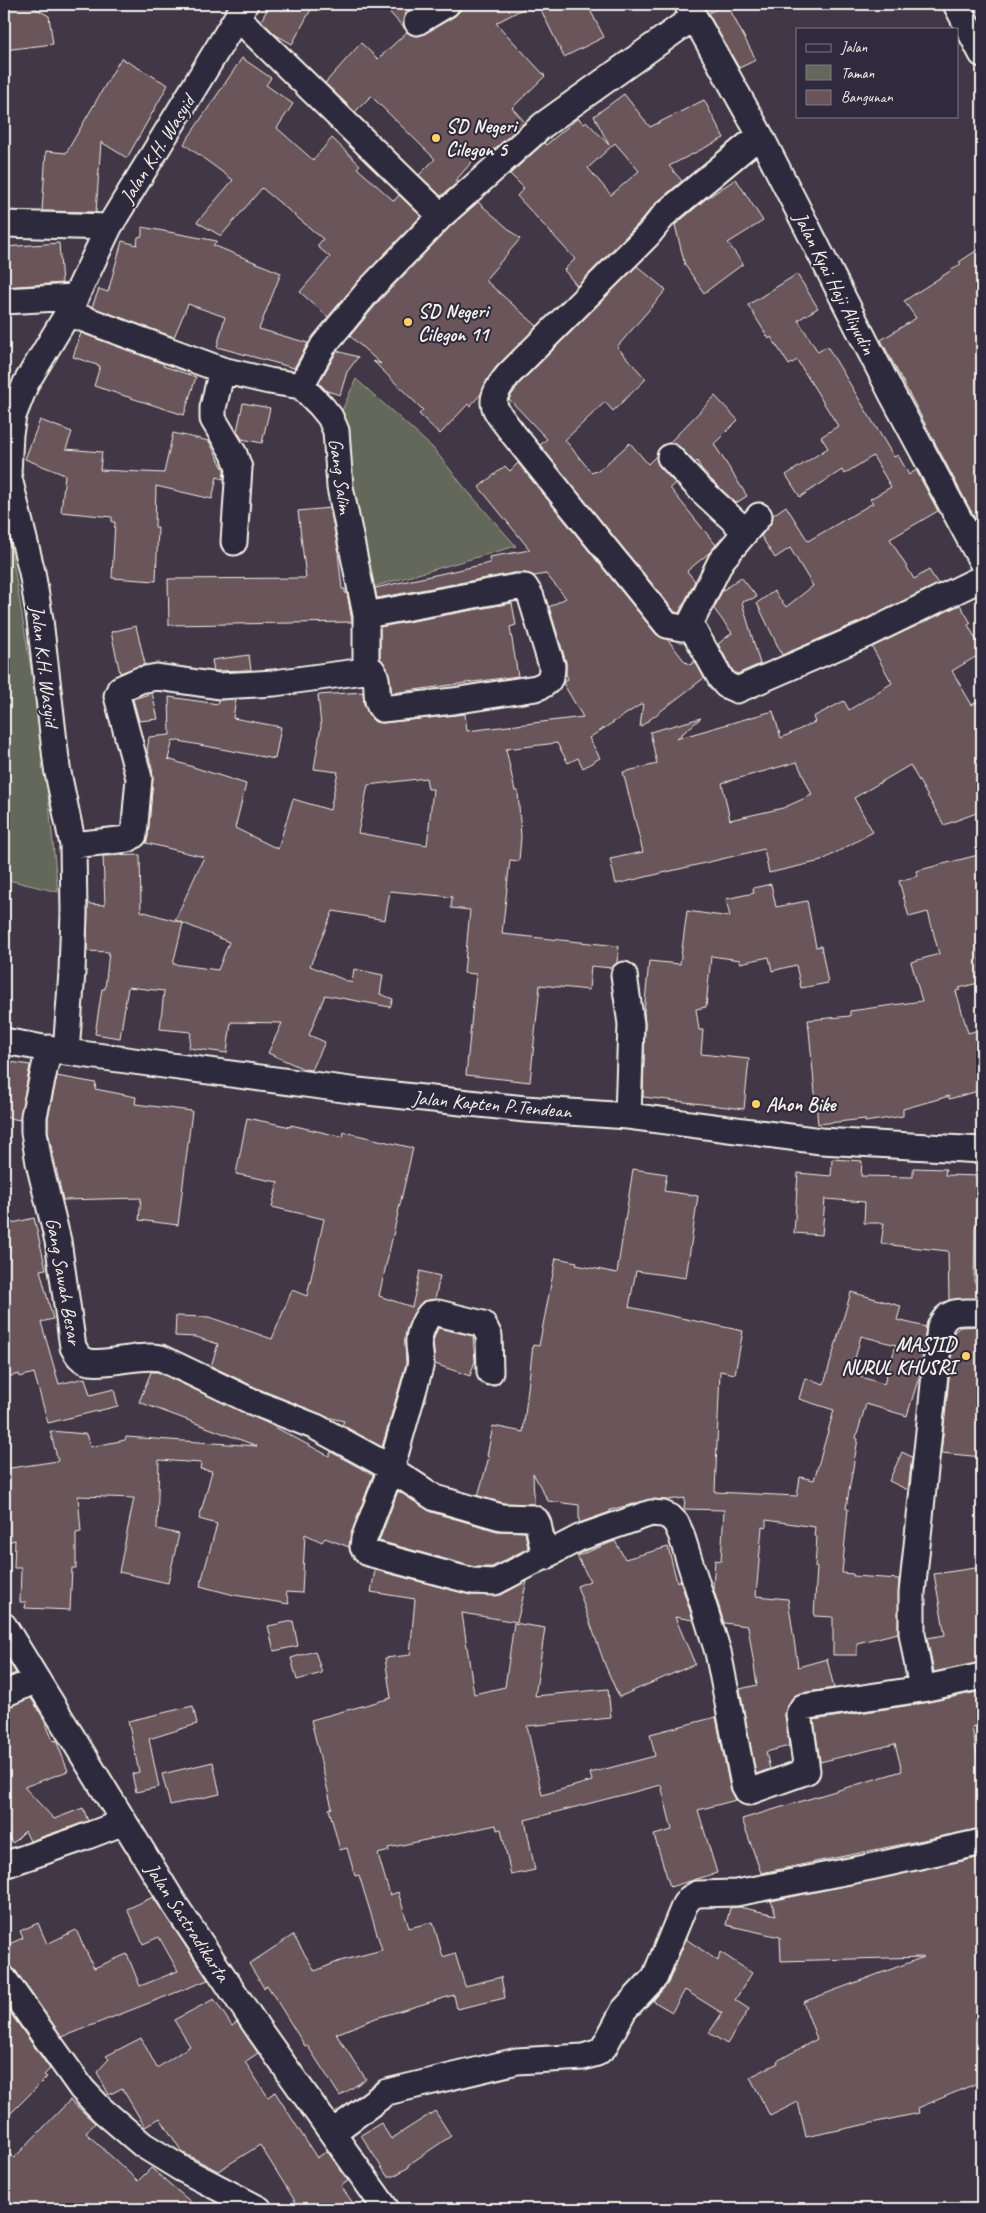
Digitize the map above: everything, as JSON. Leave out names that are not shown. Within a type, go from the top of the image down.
[{"type":"street","points":[[417,22],[447,4]]},
{"type":"street","points":[[956,4],[982,54]]},
{"type":"street","points":[[4,301],[72,305],[222,370],[301,386],[323,346],[369,290],[441,216],[543,125],[690,10]]},
{"type":"street","name":"Jalan Kyai Haji Aliyudin","points":[[690,10],[760,135],[892,394],[982,562]]},
{"type":"street","points":[[242,11],[441,216]]},
{"type":"street","name":"Jalan K.H. Wasyid","points":[[57,1050],[72,962],[73,845],[58,768],[40,620],[32,572],[8,474],[8,452],[13,416],[26,382],[72,305],[109,228],[242,11]]},
{"type":"street","points":[[670,457],[700,489],[752,523],[721,561],[690,624],[682,628],[674,628],[667,625],[660,618],[514,435],[495,409],[493,399],[498,388],[508,375],[648,234],[665,214],[760,135]]},
{"type":"street","points":[[4,224],[109,228]]},
{"type":"street","points":[[222,370],[213,408],[213,419],[234,454],[239,468],[234,542]]},
{"type":"street","name":"Gang Salim","points":[[301,386],[330,417],[336,431],[340,487],[366,615],[366,660],[369,670],[372,670],[375,674],[378,704],[382,709],[453,701],[536,688],[544,686],[552,674],[552,666],[531,597],[525,587],[366,615]]},
{"type":"street","points":[[690,624],[721,679],[726,685],[737,690],[851,642],[982,578]]},
{"type":"street","points":[[73,845],[128,839],[134,834],[139,778],[117,700],[120,689],[140,680],[157,677],[219,686],[274,683],[369,670]]},
{"type":"street","points":[[624,975],[631,1024],[628,1116]]},
{"type":"street","name":"Jalan Kapten P.Tendean","points":[[4,1040],[57,1050],[358,1091],[525,1109],[628,1116],[821,1142],[982,1150]]},
{"type":"street","name":"Gang Sawah Besar","points":[[57,1050],[34,1116],[34,1132],[39,1163],[58,1241],[73,1347],[77,1355],[90,1362],[144,1357],[161,1358],[253,1402],[316,1428],[391,1469]]},
{"type":"street","points":[[922,1689],[912,1633],[912,1593],[940,1327],[945,1317],[951,1313],[982,1312]]},
{"type":"street","points":[[490,1372],[489,1336],[483,1324],[438,1313],[430,1314],[426,1319],[418,1342],[422,1358],[391,1469],[362,1547],[368,1553],[472,1581],[488,1583],[495,1582],[545,1558],[579,1538],[651,1513],[663,1514],[676,1523],[718,1652],[744,1785],[748,1792],[807,1771],[799,1714],[802,1707],[922,1689],[982,1676]]},
{"type":"street","points":[[391,1469],[435,1498],[501,1517],[536,1520],[545,1558]]},
{"type":"street","name":"Jalan Sastradikarta","points":[[4,1626],[175,1906],[259,2030],[386,2209]]},
{"type":"street","points":[[4,1694],[37,1680]]},
{"type":"street","points":[[4,1865],[124,1822]]},
{"type":"street","points":[[332,2133],[387,2092],[517,2061],[583,2057],[597,2053],[604,2047],[624,2010],[655,1976],[685,1904],[697,1894],[736,1893],[870,1867],[982,1842]]},
{"type":"street","points":[[4,1979],[82,2089],[102,2110],[143,2145],[182,2169],[259,2209]]},
{"type":"green space","points":[[4,373],[9,373],[4,441]]},
{"type":"green space","points":[[356,379],[433,448],[464,487],[516,546],[362,590],[327,444]]},
{"type":"green space","points":[[4,507],[42,735],[58,892],[4,879]]},
{"type":"building","points":[[4,4],[28,4],[49,16],[53,44],[4,50]]},
{"type":"building","points":[[270,4],[314,4],[292,44],[276,35],[261,21]]},
{"type":"building","points":[[382,4],[419,4],[405,15],[404,28]]},
{"type":"building","points":[[461,4],[532,4],[496,23],[545,76],[512,108],[525,122],[483,159],[479,154],[455,181],[457,183],[441,196],[419,175],[435,159],[371,96],[355,112],[325,83],[361,43],[378,59],[407,32],[417,36],[424,34],[455,16],[460,11]]},
{"type":"building","points":[[538,4],[587,4],[604,37],[564,57]]},
{"type":"building","points":[[727,4],[756,60],[739,68],[708,13]]},
{"type":"building","points":[[972,4],[982,4],[982,23]]},
{"type":"building","points":[[121,58],[168,85],[127,158],[101,142],[96,212],[42,211],[46,151],[66,153]]},
{"type":"building","points":[[242,58],[271,78],[266,85],[293,104],[277,128],[313,160],[332,138],[360,165],[357,168],[394,201],[399,195],[421,216],[359,280],[328,317],[300,292],[330,257],[317,246],[323,239],[262,188],[221,236],[197,222],[233,180],[184,144]]},
{"type":"building","points":[[624,94],[650,127],[704,100],[724,138],[669,166],[682,181],[656,203],[577,286],[564,270],[575,259],[517,196],[524,188],[510,174],[544,143],[546,145],[578,118],[584,124],[587,122],[609,145],[594,116]],"holes":[[[615,143],[639,171],[611,195],[588,168]]]},
{"type":"building","points":[[736,179],[763,221],[728,243],[743,264],[704,293],[685,265],[675,225],[707,198]]},
{"type":"building","points":[[478,202],[520,239],[485,280],[537,326],[497,366],[488,378],[481,394],[470,406],[468,404],[440,434],[419,414],[423,410],[373,361],[381,364],[350,336],[380,300],[451,226]]},
{"type":"building","points":[[142,227],[217,241],[213,245],[281,273],[259,329],[308,343],[294,368],[217,347],[225,317],[188,304],[174,337],[92,307],[99,289],[108,292],[122,241],[137,245],[138,237],[142,236]]},
{"type":"building","points":[[59,243],[62,283],[4,287],[4,247]]},
{"type":"building","points":[[982,247],[982,532],[881,340],[916,318],[904,301],[961,264],[959,262]]},
{"type":"building","points":[[637,266],[666,290],[617,347],[646,379],[613,411],[605,402],[565,440],[592,473],[595,470],[597,472],[630,443],[648,464],[656,456],[659,466],[675,483],[670,488],[716,545],[687,571],[695,581],[679,613],[675,612],[540,445],[547,439],[509,399],[519,384]]},
{"type":"building","points":[[797,274],[818,308],[798,320],[818,352],[827,346],[894,457],[898,455],[909,475],[916,470],[938,511],[890,539],[914,579],[929,570],[938,584],[861,621],[782,655],[757,603],[774,591],[786,607],[813,586],[790,548],[775,558],[761,536],[770,525],[773,515],[786,506],[808,541],[873,503],[870,499],[891,487],[873,456],[844,474],[842,470],[800,497],[786,475],[828,448],[821,437],[838,426],[797,360],[789,365],[771,337],[769,339],[748,305]]},
{"type":"building","points":[[81,333],[164,364],[163,366],[196,377],[184,415],[94,386],[100,366],[73,357]]},
{"type":"building","points":[[337,351],[358,357],[347,372],[340,395],[327,391],[319,383]]},
{"type":"building","points":[[715,396],[738,420],[714,444],[747,496],[736,503],[703,472],[697,461],[695,463],[680,447],[669,443]]},
{"type":"building","points":[[243,403],[270,408],[262,443],[242,439],[237,431]]},
{"type":"building","points":[[40,420],[72,432],[66,449],[102,452],[100,470],[164,473],[173,433],[209,441],[224,470],[223,479],[217,477],[212,499],[156,486],[155,527],[158,527],[156,581],[112,578],[115,522],[112,522],[112,517],[61,512],[65,475],[25,459]]},
{"type":"building","points":[[518,463],[656,634],[668,640],[686,663],[690,665],[695,661],[704,678],[640,727],[643,703],[589,738],[600,758],[583,768],[578,758],[568,763],[557,743],[506,749],[515,791],[518,791],[521,837],[519,861],[510,860],[502,934],[619,946],[617,963],[612,968],[591,966],[589,990],[540,985],[530,1082],[466,1075],[476,974],[464,973],[470,910],[451,908],[452,897],[390,891],[385,920],[333,911],[310,966],[352,983],[354,969],[383,975],[380,994],[393,999],[390,1007],[325,995],[309,1035],[325,1042],[312,1070],[304,1069],[268,1053],[282,1023],[231,1022],[227,1053],[189,1048],[191,1032],[160,1029],[164,991],[128,987],[120,1038],[95,1034],[102,989],[105,989],[109,952],[87,951],[88,904],[105,905],[103,856],[140,855],[141,911],[183,923],[175,920],[204,857],[146,843],[153,779],[152,767],[147,751],[149,737],[170,735],[169,697],[218,704],[218,700],[236,699],[233,718],[281,727],[275,759],[173,740],[168,759],[246,784],[235,828],[278,849],[293,799],[330,810],[338,772],[314,769],[321,726],[318,695],[363,692],[364,704],[370,717],[375,722],[383,723],[465,714],[467,731],[583,717],[563,683],[568,679],[566,662],[549,607],[566,598],[546,574],[534,576],[525,573],[514,573],[377,598],[375,588],[490,563],[489,557],[530,550],[479,487],[505,466],[510,471]],"holes":[[[426,778],[428,789],[433,789],[427,845],[358,833],[368,785]],[[183,923],[229,942],[218,970],[173,964]]]},
{"type":"building","points":[[330,508],[337,543],[342,589],[345,589],[345,593],[347,593],[352,622],[169,625],[168,579],[306,578],[298,511]]},
{"type":"building","points":[[741,577],[757,597],[742,602],[760,664],[737,674],[733,671],[718,644],[732,633],[714,609],[722,591]]},
{"type":"building","points":[[512,603],[516,625],[510,627],[518,676],[392,693],[388,670],[380,658],[380,627]]},
{"type":"building","points":[[960,605],[971,623],[968,625],[982,650],[982,653],[952,671],[972,705],[982,698],[982,811],[944,825],[910,765],[854,798],[873,832],[821,861],[769,873],[764,849],[616,884],[610,859],[643,852],[623,772],[657,764],[650,732],[701,718],[676,739],[773,711],[781,738],[815,722],[813,717],[844,701],[849,710],[892,683],[872,647]],"holes":[[[797,762],[812,795],[783,808],[730,820],[722,783]]]},
{"type":"building","points":[[136,626],[145,664],[120,673],[111,632]]},
{"type":"building","points":[[249,655],[251,670],[214,671],[212,660]]},
{"type":"building","points":[[152,693],[158,719],[139,721],[133,699]]},
{"type":"building","points":[[982,854],[982,982],[959,988],[960,990],[956,991],[968,1033],[982,1029],[982,1090],[949,1099],[949,1096],[903,1109],[903,1116],[865,1122],[865,1119],[818,1124],[808,1020],[850,1016],[850,1011],[922,1001],[911,962],[939,954],[928,912],[909,917],[899,881],[918,876],[916,871]]},
{"type":"building","points":[[771,884],[776,907],[807,901],[816,947],[821,946],[828,983],[801,988],[796,965],[772,971],[769,957],[740,963],[740,960],[711,956],[706,1007],[696,1009],[699,1030],[703,1030],[701,1054],[749,1059],[744,1109],[643,1097],[644,1012],[649,961],[680,964],[687,911],[730,917],[726,899],[754,893],[753,888]]},
{"type":"building","points":[[4,1061],[30,1065],[20,1120],[4,1117]]},
{"type":"building","points":[[57,1076],[96,1083],[95,1089],[136,1097],[135,1104],[192,1111],[178,1225],[139,1220],[141,1198],[63,1200],[48,1131],[48,1118]]},
{"type":"building","points":[[247,1118],[291,1127],[291,1125],[343,1137],[344,1132],[413,1148],[379,1296],[412,1307],[420,1271],[440,1276],[435,1299],[423,1301],[419,1305],[407,1328],[405,1341],[406,1364],[382,1447],[342,1425],[344,1421],[327,1417],[259,1389],[211,1366],[218,1344],[196,1337],[175,1336],[176,1316],[209,1317],[272,1339],[292,1290],[307,1296],[324,1219],[272,1207],[278,1182],[236,1174]]},
{"type":"building","points":[[832,1159],[862,1161],[861,1176],[913,1177],[913,1168],[946,1169],[945,1175],[982,1176],[980,1226],[975,1226],[974,1282],[981,1281],[982,1298],[949,1300],[948,1251],[881,1244],[884,1223],[864,1223],[865,1202],[825,1199],[822,1235],[794,1233],[798,1173],[831,1176]]},
{"type":"building","points":[[633,1169],[667,1174],[664,1191],[698,1196],[686,1278],[636,1271],[629,1307],[743,1331],[735,1374],[720,1371],[715,1492],[797,1496],[800,1477],[814,1480],[834,1410],[799,1399],[805,1378],[824,1384],[851,1292],[901,1306],[897,1320],[926,1327],[921,1370],[907,1416],[866,1404],[856,1438],[858,1439],[846,1508],[848,1509],[842,1573],[853,1574],[853,1576],[899,1579],[898,1633],[857,1643],[857,1655],[833,1655],[833,1617],[814,1616],[817,1567],[815,1567],[817,1537],[814,1536],[815,1527],[766,1520],[766,1528],[762,1527],[756,1596],[788,1599],[798,1667],[827,1659],[834,1688],[801,1693],[791,1700],[785,1715],[789,1746],[766,1752],[770,1769],[756,1774],[740,1689],[757,1685],[748,1626],[724,1623],[713,1587],[715,1560],[721,1561],[724,1510],[684,1509],[685,1498],[652,1499],[610,1510],[610,1512],[579,1523],[579,1505],[548,1501],[533,1473],[534,1504],[503,1503],[478,1496],[489,1457],[487,1456],[493,1426],[523,1432],[533,1345],[539,1346],[556,1258],[577,1262],[576,1265],[617,1273]],"holes":[[[861,1336],[896,1345],[884,1384],[851,1374]]]},
{"type":"building","points":[[34,1218],[46,1269],[40,1270],[53,1319],[41,1322],[59,1384],[85,1378],[90,1395],[114,1389],[118,1406],[48,1423],[34,1373],[20,1377],[19,1374],[4,1378],[4,1225]]},
{"type":"building","points":[[982,1326],[982,1457],[941,1453],[954,1332],[960,1327]]},
{"type":"building","points":[[438,1328],[473,1336],[475,1361],[470,1376],[435,1364],[433,1341]]},
{"type":"building","points":[[151,1372],[157,1372],[269,1424],[329,1456],[331,1452],[373,1475],[351,1534],[349,1547],[325,1538],[322,1542],[305,1534],[302,1593],[286,1592],[289,1604],[234,1595],[200,1586],[217,1524],[199,1519],[212,1471],[200,1469],[201,1463],[159,1460],[157,1529],[179,1534],[168,1583],[119,1572],[134,1498],[78,1496],[81,1532],[76,1533],[76,1568],[72,1568],[70,1610],[25,1608],[26,1602],[20,1602],[21,1568],[14,1568],[15,1540],[4,1543],[4,1469],[58,1461],[50,1431],[86,1434],[90,1447],[125,1440],[126,1437],[257,1446],[139,1402]]},
{"type":"building","points":[[902,1452],[912,1457],[908,1490],[889,1481]]},
{"type":"building","points":[[398,1491],[431,1512],[497,1531],[525,1532],[528,1548],[492,1567],[474,1567],[379,1541]]},
{"type":"building","points":[[615,1541],[625,1559],[668,1547],[677,1582],[680,1580],[693,1620],[675,1617],[695,1664],[619,1697],[605,1665],[577,1586],[590,1581],[577,1556]]},
{"type":"building","points":[[982,1567],[982,1662],[934,1672],[927,1638],[945,1635],[934,1574]]},
{"type":"building","points":[[375,1570],[471,1595],[501,1595],[527,1581],[517,1622],[462,1613],[474,1694],[505,1687],[514,1623],[545,1628],[535,1696],[608,1689],[611,1718],[527,1726],[542,1795],[592,1781],[590,1773],[655,1756],[650,1734],[716,1717],[730,1788],[736,1800],[698,1810],[717,1873],[670,1887],[654,1835],[672,1830],[661,1785],[525,1820],[535,1870],[511,1875],[501,1829],[497,1830],[496,1825],[388,1848],[389,1851],[378,1854],[390,1895],[398,1892],[409,1928],[433,1922],[443,1957],[455,1953],[465,1986],[501,1977],[505,1998],[457,2009],[454,1995],[376,2018],[336,2034],[366,2079],[340,2096],[307,2045],[305,2046],[267,1985],[264,1988],[249,1964],[293,1935],[315,1971],[340,1961],[382,1950],[359,1875],[355,1876],[347,1848],[340,1850],[329,1809],[332,1808],[311,1720],[391,1698],[385,1658],[410,1655],[415,1599],[371,1592]]},
{"type":"building","points":[[293,1621],[298,1646],[274,1651],[268,1626]]},
{"type":"building","points":[[315,1651],[322,1673],[297,1680],[291,1658]]},
{"type":"building","points":[[4,1653],[16,1673],[4,1678]]},
{"type":"building","points":[[982,1691],[982,1725],[972,1727],[982,1782],[982,1828],[761,1873],[742,1819],[902,1771],[895,1744],[820,1762],[814,1720],[924,1703]]},
{"type":"building","points":[[31,1698],[44,1719],[53,1741],[56,1740],[68,1771],[24,1787],[54,1819],[83,1808],[88,1821],[30,1841],[25,1831],[13,1843],[4,1833],[4,1708]]},
{"type":"building","points":[[193,1706],[197,1724],[149,1739],[159,1787],[136,1792],[132,1774],[139,1772],[128,1721]]},
{"type":"building","points":[[213,1762],[220,1794],[170,1805],[162,1774]]},
{"type":"building","points":[[982,1857],[982,2081],[918,2108],[919,2113],[806,2137],[798,2102],[770,2116],[750,2077],[778,2063],[777,2061],[817,2039],[803,2002],[924,1957],[781,1961],[780,1937],[726,1925],[730,1908],[739,1907],[776,1915],[771,1901]]},
{"type":"building","points":[[153,1897],[208,1980],[62,2037],[16,1971],[10,1966],[4,1965],[4,1946],[23,1938],[20,1931],[38,1923],[47,1944],[76,1930],[94,1968],[127,1954],[140,1986],[178,1971],[159,1937],[143,1944],[127,1909]]},
{"type":"building","points":[[686,1939],[718,1961],[720,1952],[752,1973],[735,2000],[749,2009],[727,2044],[709,2033],[722,2013],[685,1990],[672,2012],[653,2001],[668,1983]]},
{"type":"building","points":[[214,1999],[232,2026],[237,2022],[258,2053],[245,2062],[268,2097],[275,2092],[317,2158],[327,2151],[348,2181],[341,2186],[357,2209],[300,2209],[260,2145],[218,2171],[182,2152],[160,2118],[145,2127],[122,2088],[109,2095],[97,2072],[109,2059],[106,2056],[141,2038],[157,2068],[190,2046],[174,2020]]},
{"type":"building","points":[[4,2004],[50,2069],[44,2075],[47,2077],[4,2120]]},
{"type":"building","points":[[70,2100],[95,2123],[86,2133],[138,2181],[151,2168],[199,2209],[4,2209],[4,2148],[14,2158]]},
{"type":"building","points":[[435,2111],[451,2136],[408,2165],[409,2167],[394,2176],[387,2176],[361,2135],[381,2123],[391,2139]]},
{"type":"place","name":"SD Negeri Cilegon 5","points":[[436,138]]},
{"type":"place","name":"SD Negeri Cilegon 11","points":[[408,322]]},
{"type":"place","name":"Ahon Bike","points":[[756,1104]]},
{"type":"place","name":"MASJID NURUL KHUSRI","points":[[966,1356]]}]
